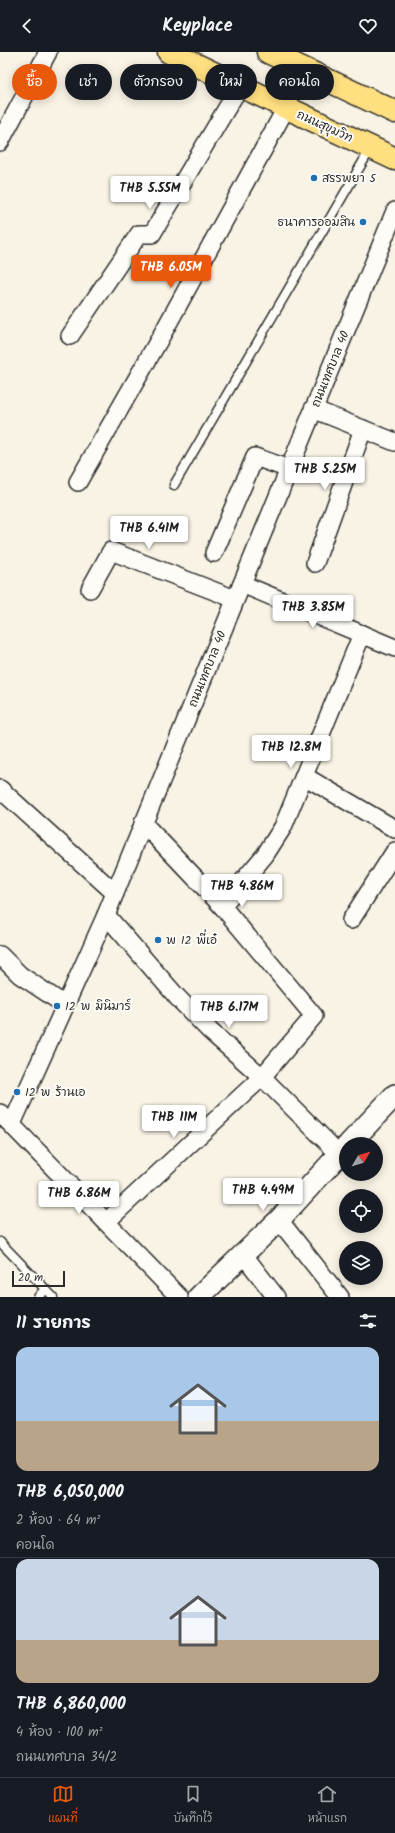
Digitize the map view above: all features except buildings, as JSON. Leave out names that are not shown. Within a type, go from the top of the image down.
[{"type":"highway","name":"ถนนสุขุมวิท","points":[[169,52],[205,69]]},
{"type":"highway","points":[[268,52],[298,58],[395,112]]},
{"type":"highway","name":"ถนนสุขุมวิท","points":[[257,94],[395,159]]},
{"type":"street","points":[[0,142],[48,52]]},
{"type":"street","points":[[70,336],[139,234],[152,234],[232,100]]},
{"type":"street","points":[[78,482],[163,333],[286,108]]},
{"type":"street","name":"ถนนเทศบาล 40","points":[[6,1118],[65,1006],[106,915],[395,211]]},
{"type":"street","points":[[313,409],[395,442]]},
{"type":"street","points":[[314,563],[363,429]]},
{"type":"street","points":[[214,553],[255,457],[289,469]]},
{"type":"street","points":[[90,589],[111,551],[362,634],[395,648]]},
{"type":"street","points":[[222,906],[265,855],[283,827],[362,634]]},
{"type":"street","points":[[304,776],[395,829]]},
{"type":"street","points":[[0,789],[115,893]]},
{"type":"street","points":[[106,1222],[262,1077],[314,1016],[222,906],[144,823]]},
{"type":"street","points":[[351,920],[395,851]]},
{"type":"street","points":[[106,915],[177,997],[210,1031],[339,1143]]},
{"type":"street","points":[[0,955],[20,975],[65,1006]]},
{"type":"street","points":[[355,1137],[395,1095]]},
{"type":"street","points":[[6,1118],[179,1297]]},
{"type":"street","points":[[199,1297],[279,1220],[339,1155]]},
{"type":"street","points":[[279,1220],[340,1297]]},
{"type":"street","points":[[243,1254],[276,1297]]},
{"type":"lane","points":[[174,485],[371,148]]},
{"type":"lane","points":[[0,1242],[53,1297]]},
{"type":"lane","points":[[38,1297],[45,1289]]},
{"type":"place","name":"สรรพยา 5","points":[[314,178]]},
{"type":"place","name":"ธนาคารออมสิน","points":[[363,222]]},
{"type":"place","name":"พ 12 พี่เอ๋","points":[[158,940]]},
{"type":"place","name":"12 พ มินิมาร์","points":[[57,1006]]},
{"type":"place","name":"12 พ ร้านเอ","points":[[17,1092]]}]
